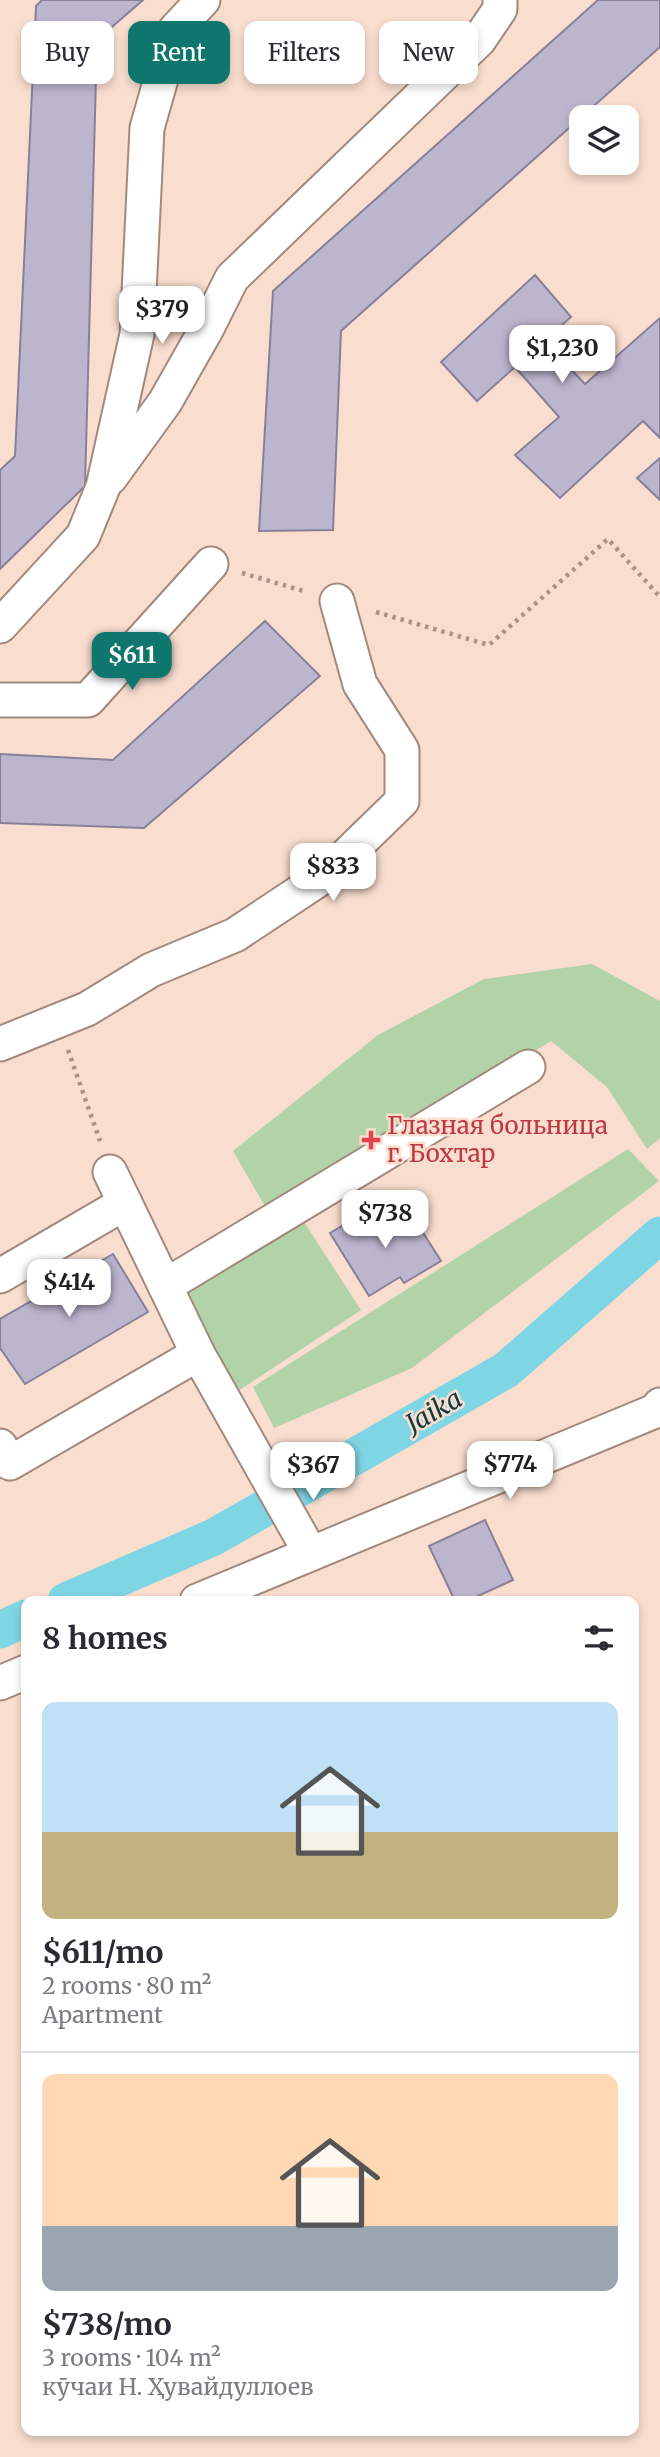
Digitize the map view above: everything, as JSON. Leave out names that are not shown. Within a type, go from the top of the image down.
[{"type":"street","points":[[0,626],[83,536],[103,487],[137,334],[147,128],[175,30],[203,0]]},
{"type":"street","points":[[103,487],[165,402],[232,278],[479,40],[500,9],[500,0]]},
{"type":"street","points":[[0,700],[88,700],[211,564]]},
{"type":"street","points":[[0,1044],[87,1009],[151,970],[235,935],[327,874],[402,801],[402,750],[360,684],[337,601]]},
{"type":"street","points":[[165,1286],[528,1067]]},
{"type":"street","points":[[110,1172],[198,1354],[311,1554]]},
{"type":"street","points":[[0,1276],[125,1203]]},
{"type":"street","points":[[0,1446],[10,1463],[198,1354]]},
{"type":"street","points":[[209,1596],[657,1408]]},
{"type":"street","points":[[0,1683],[21,1674]]},
{"type":"path","points":[[211,564],[489,645],[608,539],[660,597]]},
{"type":"path","points":[[58,1021],[110,1172]]},
{"type":"green space","points":[[592,964],[660,1001],[660,1138],[647,1149],[607,1087],[551,1041],[270,1215],[233,1151],[378,1035],[484,979]]},
{"type":"green space","points":[[628,1149],[659,1181],[412,1368],[274,1428],[253,1387]]},
{"type":"green space","points":[[304,1222],[361,1310],[238,1391],[186,1294]]},
{"type":"building","points":[[42,0],[143,0],[114,25],[114,21],[35,21],[36,6]]},
{"type":"building","points":[[598,0],[660,0],[660,47],[595,105],[569,105],[569,128],[341,331],[333,530],[259,531],[273,291]]},
{"type":"building","points":[[32,84],[96,84],[85,486],[0,569],[0,470],[15,456]]},
{"type":"building","points":[[535,275],[571,317],[544,341],[585,384],[660,318],[660,438],[643,421],[560,498],[515,455],[559,417],[515,367],[477,401],[441,362]]},
{"type":"building","points":[[660,458],[660,500],[637,478]]},
{"type":"building","points":[[265,621],[320,676],[144,828],[0,823],[0,754],[113,760]]},
{"type":"building","points":[[372,1208],[384,1228],[410,1212],[441,1261],[404,1283],[400,1277],[369,1296],[330,1233]]},
{"type":"building","points":[[113,1254],[148,1312],[25,1384],[0,1348],[0,1319]]},
{"type":"building","points":[[485,1520],[513,1580],[478,1596],[453,1596],[429,1546]]},
{"type":"waterway","name":"Jaika","points":[[78,1596],[214,1537],[506,1370],[660,1235]]},
{"type":"waterway","name":"Jaika","points":[[0,1630],[21,1620]]},
{"type":"place","name":"Глазная больница г. Бохтар","points":[[371,1140]]}]
